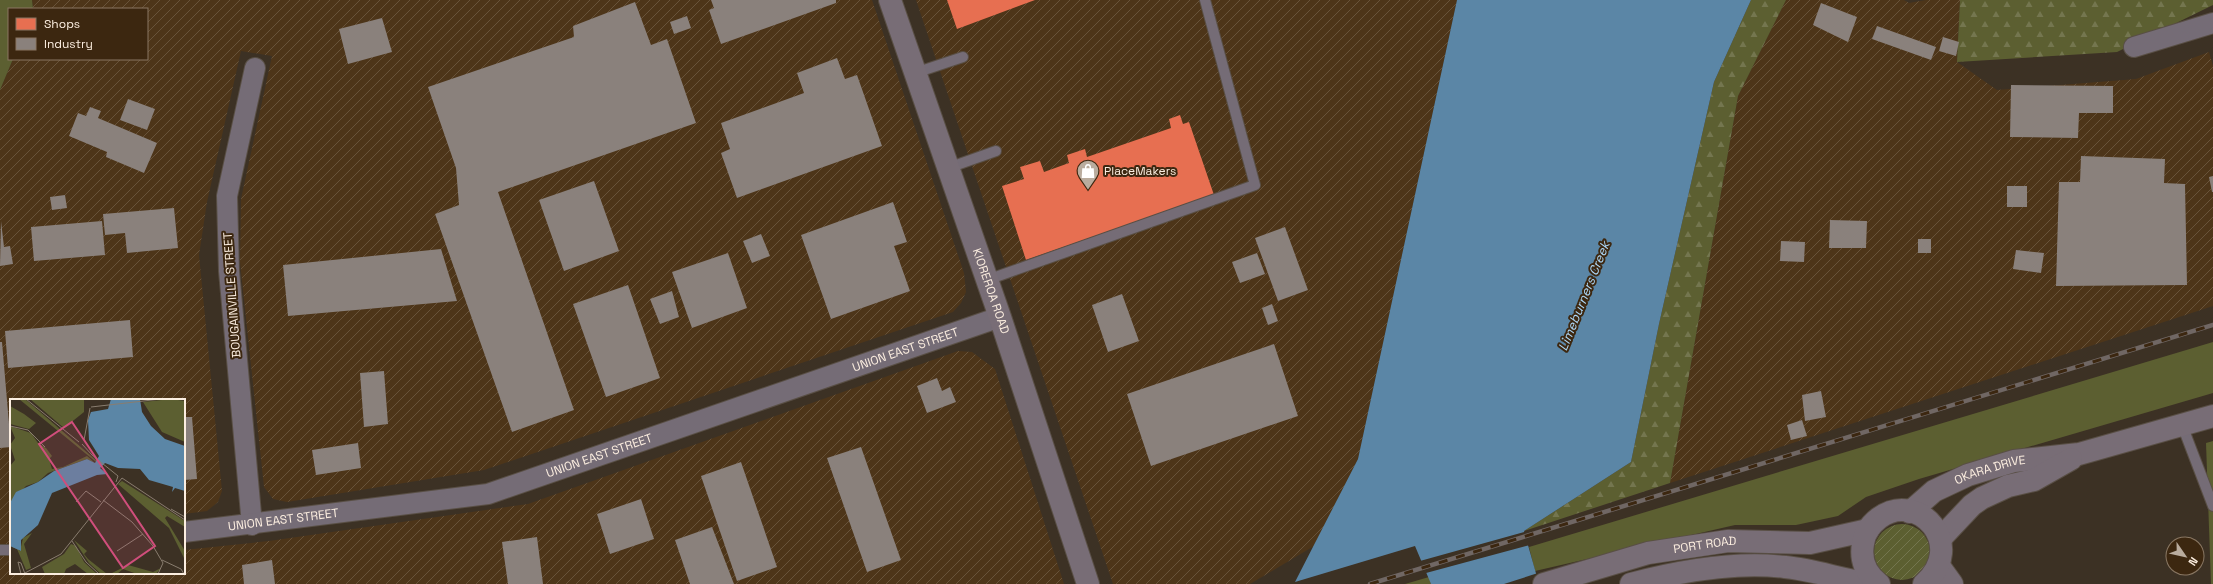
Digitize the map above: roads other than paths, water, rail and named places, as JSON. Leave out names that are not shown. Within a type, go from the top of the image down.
[{"type":"main road","name":"KIOREROA ROAD","points":[[890,0],[1000,316],[1088,584]]},
{"type":"main road","name":"OKARA DRIVE","points":[[1910,512],[1934,491],[1968,475],[2014,461],[2079,454],[2213,416]]},
{"type":"main road","name":"OKARA DRIVE","points":[[1940,539],[1972,505],[1982,498],[2008,486],[2034,480],[2079,454]]},
{"type":"main road","points":[[1879,584],[1866,570],[1862,560],[1861,550],[1868,530],[1882,516],[1900,511],[1910,512],[1928,521],[1940,539],[1942,552],[1939,566],[1932,577],[1924,584]]},
{"type":"main road","name":"PORT ROAD","points":[[1544,584],[1648,553],[1728,541],[1810,543],[1868,530]]},
{"type":"main road","name":"PORT ROAD","points":[[1631,584],[1655,578],[1736,566],[1783,566],[1820,572],[1872,584]]},
{"type":"main road","points":[[1939,566],[1952,584]]},
{"type":"street","points":[[2134,47],[2213,23]]},
{"type":"street","name":"BOUGAINVILLE STREET","points":[[252,525],[229,271],[227,196],[255,68]]},
{"type":"street","name":"UNION EAST STREET","points":[[185,532],[252,525],[488,494],[1000,316]]},
{"type":"lane","points":[[987,280],[1255,185],[1205,0]]},
{"type":"lane","points":[[915,73],[963,57]]},
{"type":"lane","points":[[948,168],[996,151]]},
{"type":"lane","points":[[2182,426],[2213,506]]},
{"type":"water","name":"Limeburners Creek","points":[[1457,0],[1751,0],[1714,82],[1659,324],[1631,462],[1524,531],[1539,584],[1431,584],[1415,546],[1295,582],[1358,459]]},
{"type":"railway","points":[[1370,584],[2213,325]]},
{"type":"place","name":"PlaceMakers","points":[[1088,190]]}]
